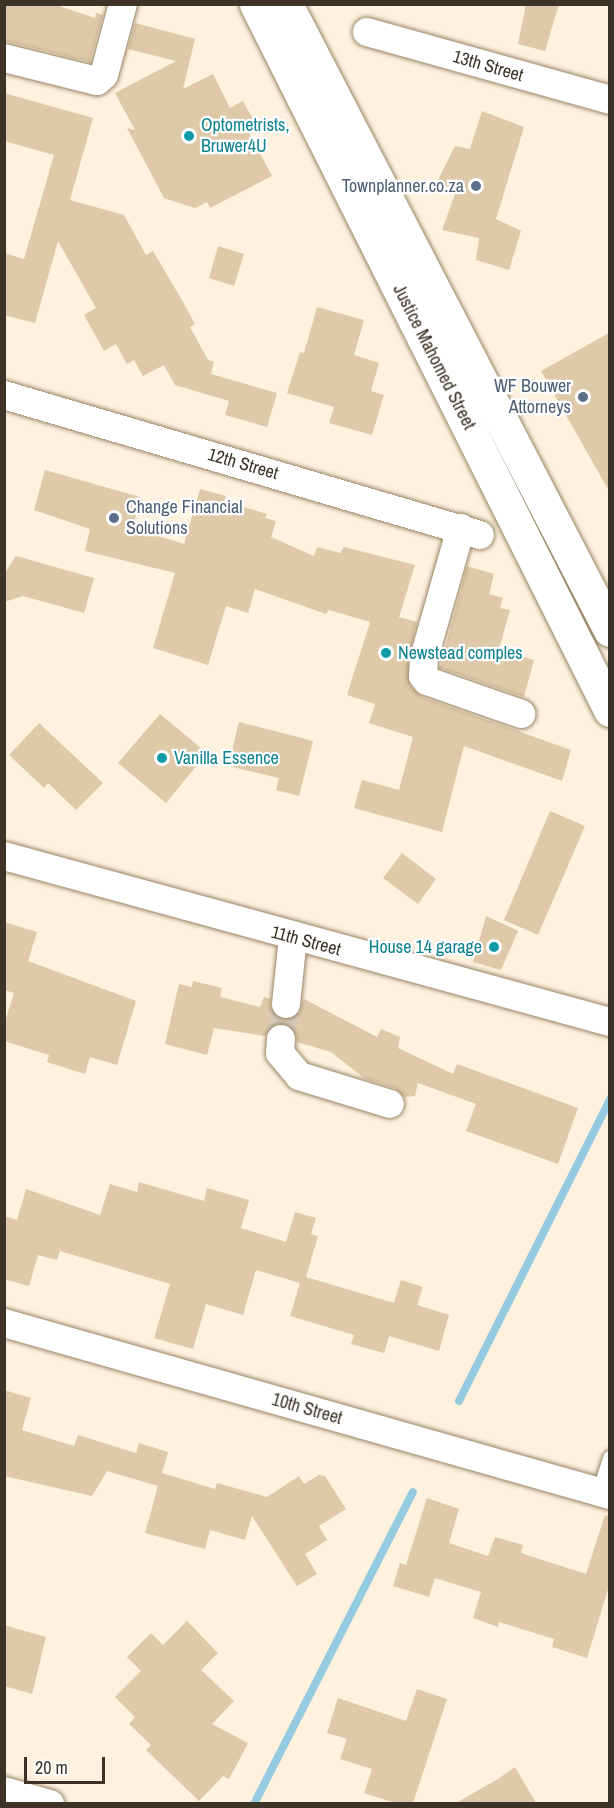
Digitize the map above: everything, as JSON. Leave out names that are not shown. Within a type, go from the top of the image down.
[{"type":"main road","name":"Justice Mahomed Street","points":[[261,6],[609,630]]},
{"type":"main road","name":"Justice Mahomed Street","points":[[261,6],[609,710]]},
{"type":"street","points":[[4,58],[97,81],[104,75],[123,4]]},
{"type":"street","name":"13th Street","points":[[367,32],[609,100]]},
{"type":"street","name":"12th Street","points":[[4,395],[470,531],[424,658],[423,675],[427,681],[521,714]]},
{"type":"street","name":"11th Street","points":[[4,855],[293,938],[609,1022]]},
{"type":"street","points":[[286,1004],[293,938]]},
{"type":"street","points":[[281,1039],[280,1053],[299,1076],[390,1104]]},
{"type":"street","name":"10th Street","points":[[4,1323],[604,1493]]},
{"type":"street","points":[[4,1791],[50,1803]]},
{"type":"lane","points":[[604,1493],[609,1458]]},
{"type":"building","points":[[4,4],[53,4],[95,18],[96,13],[103,15],[90,62],[4,41]]},
{"type":"building","points":[[526,4],[559,4],[545,51],[518,44]]},
{"type":"building","name":"Optometrists, Bruwer4U","points":[[135,23],[195,39],[183,89],[213,74],[230,108],[243,101],[255,123],[246,127],[272,176],[210,208],[207,202],[195,208],[164,198],[127,128],[135,130],[115,93],[176,61],[128,49]]},
{"type":"building","points":[[4,93],[93,118],[70,200],[124,215],[146,255],[153,251],[183,302],[195,324],[190,327],[208,360],[214,362],[211,374],[277,393],[267,427],[225,415],[229,401],[175,385],[164,365],[143,376],[134,360],[127,364],[116,344],[104,351],[84,315],[96,308],[58,241],[35,323],[4,315],[4,253],[24,259],[54,155],[4,141]]},
{"type":"building","name":"Townplanner.co.za","points":[[482,111],[524,127],[496,219],[521,231],[509,270],[476,260],[479,238],[442,230],[456,191],[437,182],[455,146],[470,149]]},
{"type":"building","points":[[218,246],[244,254],[234,286],[209,278]]},
{"type":"building","points":[[317,307],[364,320],[354,355],[379,363],[371,391],[384,395],[372,435],[329,423],[334,407],[287,393],[300,352],[304,353]]},
{"type":"building","name":"WF Bouwer Attorneys","points":[[609,333],[609,491],[541,371]]},
{"type":"building","points":[[45,470],[140,497],[133,528],[184,544],[200,489],[226,496],[224,501],[267,514],[265,518],[276,521],[271,537],[314,556],[317,547],[340,553],[344,547],[415,565],[399,617],[417,622],[408,657],[410,686],[422,697],[571,750],[562,781],[464,746],[442,832],[354,808],[362,780],[399,790],[413,737],[369,723],[375,704],[347,695],[370,622],[329,610],[326,614],[255,589],[248,613],[226,606],[208,665],[153,648],[175,573],[85,551],[90,529],[34,510]]},
{"type":"building","points":[[16,556],[94,578],[84,613],[23,596],[4,602],[4,574]]},
{"type":"building","points":[[467,566],[494,574],[489,594],[503,598],[500,608],[510,610],[499,649],[534,660],[524,697],[440,668]]},
{"type":"building","name":"Vanilla Essence","points":[[160,714],[207,753],[166,803],[118,763]]},
{"type":"building","points":[[239,722],[313,741],[299,796],[276,790],[279,778],[228,766]]},
{"type":"building","points":[[39,723],[103,783],[76,810],[48,783],[44,788],[9,755]]},
{"type":"building","points":[[550,811],[585,826],[538,935],[504,920]]},
{"type":"building","points":[[402,853],[436,879],[418,904],[383,878]]},
{"type":"building","name":"House 14 garage","points":[[486,916],[518,931],[501,970],[473,962]]},
{"type":"building","points":[[4,922],[37,932],[28,961],[136,1001],[117,1065],[90,1057],[85,1074],[47,1062],[49,1055],[4,1041],[4,1025],[14,993],[4,990]]},
{"type":"building","points":[[193,981],[222,988],[220,997],[260,1007],[264,997],[270,999],[271,1011],[284,1020],[299,1014],[304,999],[377,1037],[381,1029],[400,1037],[398,1048],[453,1074],[457,1064],[578,1108],[558,1164],[466,1131],[476,1104],[418,1083],[415,1096],[404,1097],[395,1088],[365,1079],[331,1052],[297,1042],[296,1031],[283,1023],[273,1024],[265,1036],[214,1028],[207,1055],[165,1044],[179,984],[192,987]]},
{"type":"building","points":[[139,1182],[204,1201],[207,1188],[249,1200],[241,1228],[286,1242],[295,1212],[316,1218],[311,1234],[318,1236],[306,1277],[394,1303],[401,1280],[423,1287],[417,1305],[449,1315],[439,1351],[389,1336],[384,1353],[351,1344],[354,1335],[290,1316],[300,1283],[256,1270],[243,1315],[206,1304],[193,1349],[154,1338],[170,1284],[60,1251],[57,1260],[38,1255],[29,1286],[4,1279],[4,1216],[17,1220],[26,1189],[100,1215],[110,1184],[137,1192]]},
{"type":"building","points":[[4,1390],[31,1398],[22,1430],[74,1446],[78,1435],[136,1453],[139,1443],[168,1452],[162,1473],[215,1489],[217,1483],[267,1497],[299,1476],[304,1484],[319,1475],[325,1476],[346,1509],[319,1526],[327,1540],[305,1554],[317,1574],[297,1586],[252,1516],[245,1540],[210,1530],[205,1549],[145,1533],[158,1486],[107,1471],[92,1496],[4,1476]]},
{"type":"building","points":[[427,1498],[459,1509],[449,1543],[488,1556],[495,1537],[523,1545],[521,1553],[586,1574],[605,1515],[609,1516],[609,1586],[587,1658],[552,1647],[554,1639],[499,1622],[498,1627],[473,1618],[481,1592],[435,1578],[429,1597],[393,1586],[400,1563],[406,1565]]},
{"type":"building","points":[[187,1621],[218,1653],[201,1670],[234,1701],[212,1724],[248,1743],[229,1779],[223,1776],[199,1801],[146,1750],[151,1745],[129,1724],[135,1717],[115,1697],[141,1671],[127,1657],[151,1633],[163,1645]]},
{"type":"building","points":[[4,1625],[46,1637],[32,1694],[4,1686]]},
{"type":"building","points":[[417,1689],[447,1699],[413,1803],[395,1803],[364,1793],[372,1769],[340,1759],[347,1739],[327,1733],[338,1698],[406,1721]]},
{"type":"building","points":[[515,1767],[536,1803],[456,1803],[498,1779]]},
{"type":"waterway","points":[[459,1401],[610,1099]]},
{"type":"waterway","points":[[254,1804],[413,1492]]},
{"type":"tunnel","points":[[281,1039],[286,1004]]},
{"type":"place","name":"Optometrists, Bruwer4U","points":[[189,136]]},
{"type":"place","name":"Townplanner.co.za","points":[[476,186]]},
{"type":"place","name":"WF Bouwer Attorneys","points":[[583,397]]},
{"type":"place","name":"Change Financial Solutions","points":[[114,518]]},
{"type":"place","name":"Newstead comples","points":[[386,653]]},
{"type":"place","name":"Vanilla Essence","points":[[162,758]]},
{"type":"place","name":"House 14 garage","points":[[494,947]]}]
